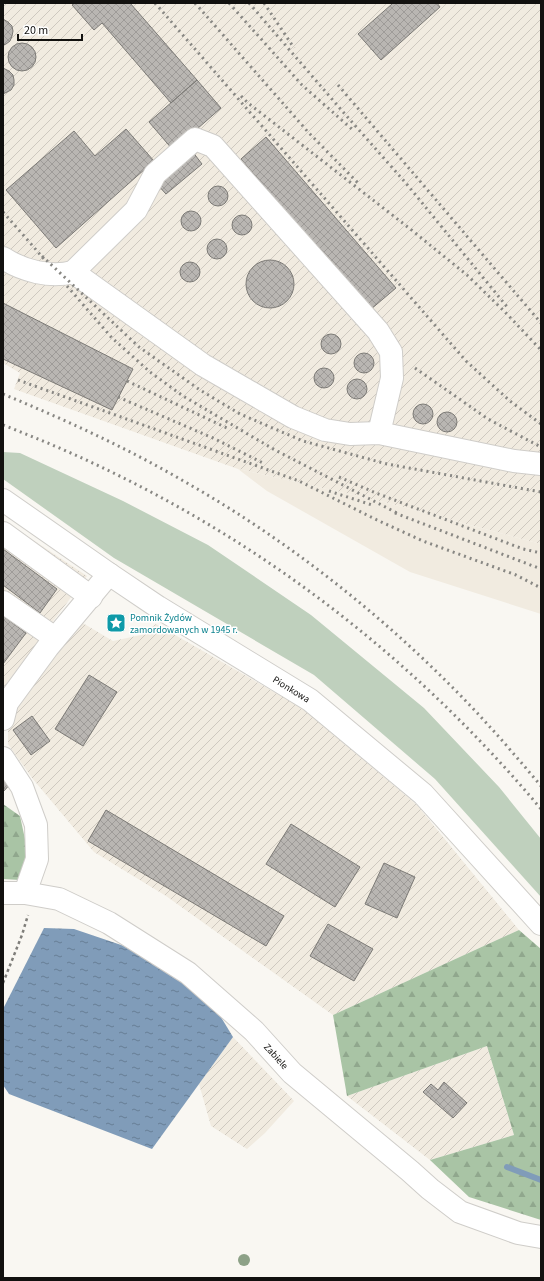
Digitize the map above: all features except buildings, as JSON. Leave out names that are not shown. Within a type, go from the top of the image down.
[{"type":"street","points":[[3,258],[14,265],[37,272],[62,275],[73,272],[136,210],[155,174],[195,139],[214,146],[378,331],[390,352],[392,378],[379,433]]},
{"type":"street","points":[[73,272],[203,365],[293,417],[325,430],[350,434],[379,433],[514,461],[541,464]]},
{"type":"street","name":"Pionkowa","points":[[3,500],[158,607],[310,700],[423,794],[541,924]]},
{"type":"street","points":[[3,533],[91,597]]},
{"type":"street","points":[[3,719],[7,703],[55,638],[109,574]]},
{"type":"street","points":[[3,602],[55,638]]},
{"type":"street","points":[[3,758],[22,787],[36,825],[37,860],[25,893]]},
{"type":"street","name":"Zabiele","points":[[3,893],[25,893],[58,899],[109,923],[188,973],[254,1031],[292,1073],[430,1189],[460,1212],[518,1233],[541,1238]]},
{"type":"path","points":[[3,983],[22,935],[32,904],[25,893]]},
{"type":"shaded area","points":[[3,3],[541,3],[541,544],[384,502],[238,469],[14,389],[20,373],[3,363]]},
{"type":"shaded area","points":[[238,469],[384,502],[541,544],[541,614],[410,572],[267,491]]},
{"type":"shaded area","points":[[3,520],[87,576],[3,688]]},
{"type":"shaded area","points":[[81,622],[113,641],[141,635],[156,624],[302,708],[417,805],[519,930],[333,1015],[166,896],[94,852],[32,778],[8,744],[8,728],[19,700]]},
{"type":"shaded area","points":[[233,1037],[294,1101],[265,1133],[247,1149],[211,1126],[199,1084]]},
{"type":"shaded area","points":[[487,1046],[514,1135],[430,1160],[347,1096]]},
{"type":"green space","points":[[3,452],[20,453],[123,501],[208,545],[311,615],[424,708],[499,787],[541,839],[541,897],[435,779],[314,675],[114,558],[3,479]]},
{"type":"green space","points":[[3,804],[20,816],[28,853],[20,880],[3,879]]},
{"type":"green space","points":[[519,930],[541,949],[541,1220],[469,1197],[430,1160],[514,1135],[487,1046],[347,1096],[333,1015]]},
{"type":"water","points":[[44,928],[74,929],[133,949],[213,1004],[233,1037],[152,1149],[9,1094],[3,1085],[3,1009]]},
{"type":"waterway","points":[[507,1167],[541,1180]]},
{"type":"railway","points":[[155,3],[466,361],[510,401],[541,424]]},
{"type":"railway","points":[[195,3],[308,132],[358,183]]},
{"type":"railway","points":[[229,3],[302,85],[354,131]]},
{"type":"railway","points":[[249,3],[405,182],[508,308]]},
{"type":"railway","points":[[264,3],[294,48]]},
{"type":"railway","points":[[338,85],[541,323]]},
{"type":"railway","points":[[241,96],[467,275],[541,350]]},
{"type":"railway","points":[[3,212],[45,260]]},
{"type":"railway","points":[[42,256],[139,347],[200,390],[240,414],[303,441],[387,464],[541,492]]},
{"type":"railway","points":[[67,286],[112,338],[150,372],[183,396],[275,450],[399,514]]},
{"type":"railway","points":[[415,368],[488,419],[541,447]]},
{"type":"railway","points":[[18,380],[299,481],[423,541],[516,575],[541,588]]},
{"type":"railway","points":[[127,381],[227,428]]},
{"type":"railway","points":[[3,394],[48,413],[137,455],[216,500],[285,545],[351,595],[413,650],[481,717],[541,786]]},
{"type":"railway","points":[[118,397],[213,438],[265,464]]},
{"type":"railway","points":[[3,425],[81,458],[156,495],[228,536],[297,582],[363,632],[425,687],[485,746],[541,809]]},
{"type":"railway","points":[[339,477],[376,493],[523,549],[541,553]]},
{"type":"railway","points":[[329,491],[372,505]]},
{"type":"railway","points":[[395,513],[541,569]]},
{"type":"place","name":"Pomnik Żydów zamordowanych w 1945 r.","points":[[116,623]]}]
